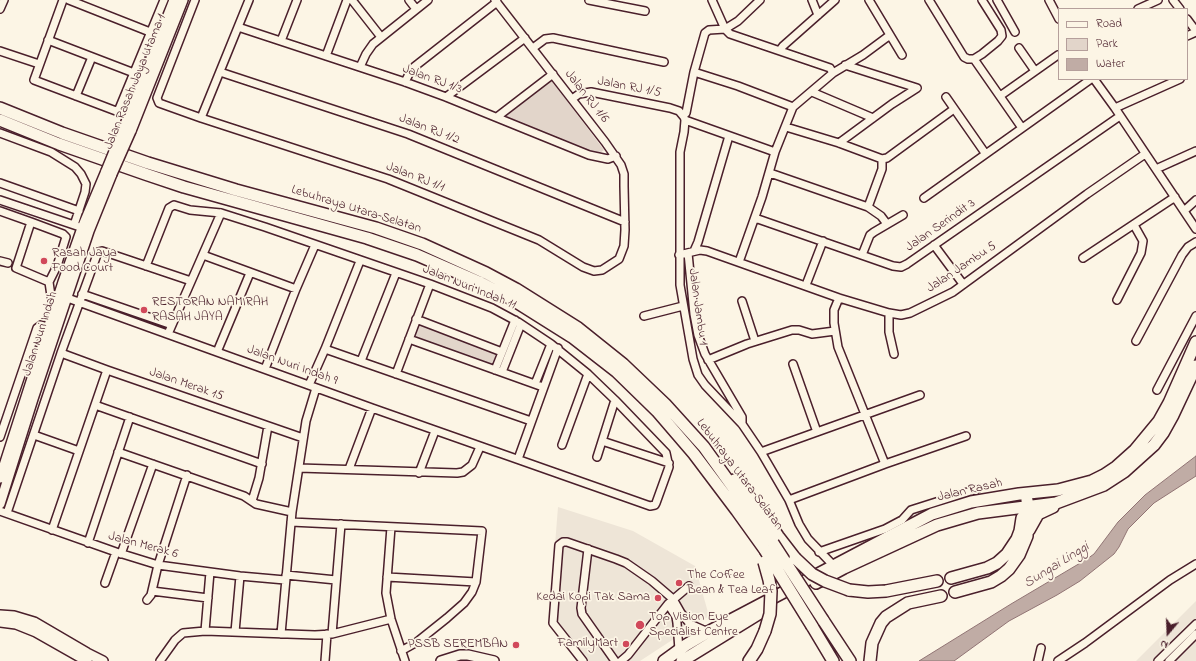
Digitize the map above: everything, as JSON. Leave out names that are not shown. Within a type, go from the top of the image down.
[{"type":"highway","name":"Lebuhraya Utara–Selatan","points":[[0,108],[76,138],[148,163],[236,190],[376,228],[422,244],[486,273],[516,289],[578,328],[618,360],[665,404],[704,447],[769,547],[823,620],[850,661]]},
{"type":"highway","name":"Lebuhraya Utara–Selatan","points":[[0,120],[59,144],[145,174],[205,193],[367,238],[417,255],[459,273],[510,298],[572,337],[617,372],[657,411],[694,454],[738,511],[769,547],[833,661]]},
{"type":"highway","name":"Jalan Rasah","points":[[664,661],[708,632],[932,514],[971,502],[1058,490],[1092,481],[1116,467],[1130,455],[1159,421],[1169,403],[1196,342]]},
{"type":"highway","name":"Jalan Rasah","points":[[682,661],[757,614],[844,568],[937,525],[978,513],[1056,503],[1092,490],[1113,479],[1141,457],[1154,445],[1163,433],[1196,366]]},
{"type":"highway","points":[[704,447],[755,502],[795,558],[812,574],[825,581],[849,590],[868,592],[886,591],[937,581]]},
{"type":"highway","points":[[951,578],[987,568],[997,563],[1022,537],[1036,516],[1041,512],[1073,500],[1092,490]]},
{"type":"highway","points":[[954,592],[982,585],[1001,576],[1009,569],[1019,555],[1028,516],[1024,508],[1023,494]]},
{"type":"highway","points":[[1001,510],[1008,513],[1014,520],[1022,537]]},
{"type":"highway","points":[[738,511],[764,562],[769,580],[770,591],[770,614],[765,631],[758,649],[749,661]]},
{"type":"highway","points":[[870,661],[872,643],[881,623],[886,617],[908,603],[941,596]]},
{"type":"main road","name":"Jalan Rasah Jaya Utama 1","points":[[127,129],[174,0]]},
{"type":"main road","name":"Jalan Rasah Jaya Utama 1","points":[[109,172],[183,0]]},
{"type":"main road","name":"Jalan Nuri Indah","points":[[0,504],[74,250],[78,226],[109,172]]},
{"type":"main road","name":"Jalan Nuri Indah","points":[[0,478],[2,464],[48,327],[89,231],[109,172]]},
{"type":"main road","points":[[0,615],[14,616],[34,622],[103,661]]},
{"type":"main road","points":[[0,622],[16,624],[36,632],[87,661]]},
{"type":"main road","points":[[441,661],[468,655],[494,661]]},
{"type":"street","points":[[0,9],[4,0]]},
{"type":"street","points":[[63,0],[34,80],[117,111],[164,0]]},
{"type":"street","points":[[69,0],[160,36]]},
{"type":"street","name":"Jalan RJ 1/1","points":[[196,0],[158,98],[158,101],[162,104],[388,179],[538,240],[583,267],[594,271],[602,270],[619,259],[624,246],[625,222]]},
{"type":"street","points":[[201,118],[249,0]]},
{"type":"street","points":[[281,41],[297,0]]},
{"type":"street","points":[[326,56],[347,0]]},
{"type":"street","points":[[352,0],[381,37]]},
{"type":"street","points":[[409,0],[416,9]]},
{"type":"street","points":[[360,67],[372,44],[428,0]]},
{"type":"street","points":[[589,0],[645,11]]},
{"type":"street","points":[[712,0],[730,34],[830,68],[833,73]]},
{"type":"street","points":[[726,29],[742,17],[760,0]]},
{"type":"street","points":[[812,0],[818,15]]},
{"type":"street","points":[[780,50],[782,46],[835,0]]},
{"type":"street","points":[[869,0],[902,55]]},
{"type":"street","points":[[929,0],[964,57],[968,59],[974,59],[998,41],[1002,36],[1001,30],[982,0]]},
{"type":"street","points":[[997,0],[1015,32]]},
{"type":"street","points":[[1049,0],[1058,17]]},
{"type":"street","points":[[1140,8],[1158,0]]},
{"type":"street","points":[[1173,0],[1179,8]]},
{"type":"street","points":[[405,82],[414,67],[496,1]]},
{"type":"street","name":"Jalan RJ 1/6","points":[[496,1],[616,156],[624,174],[625,222]]},
{"type":"street","points":[[1188,20],[1196,32]]},
{"type":"street","name":"Jalan RJ 1/3","points":[[238,27],[405,82],[589,155],[608,159],[616,156]]},
{"type":"street","name":"Jalan Jambu 1","points":[[726,29],[709,30],[705,33],[694,72],[686,113],[683,117],[680,152],[680,285],[693,359],[698,375],[705,385],[742,424],[761,452],[789,500],[799,524],[808,539],[833,565]]},
{"type":"street","points":[[739,262],[770,173],[775,152],[794,107],[833,73],[863,55],[890,35]]},
{"type":"street","points":[[446,97],[524,38]]},
{"type":"street","points":[[533,48],[545,40],[553,38],[664,62]]},
{"type":"street","points":[[48,40],[134,73]]},
{"type":"street","points":[[1019,48],[1035,71]]},
{"type":"street","points":[[0,51],[39,64]]},
{"type":"street","points":[[1000,96],[1058,55]]},
{"type":"street","points":[[76,96],[92,57]]},
{"type":"street","points":[[974,59],[1022,128]]},
{"type":"street","points":[[839,143],[917,88],[845,65]]},
{"type":"street","name":"Jalan RJ 1/2","points":[[220,72],[408,134],[625,222]]},
{"type":"street","points":[[694,72],[738,86],[794,107]]},
{"type":"street","points":[[497,118],[553,74]]},
{"type":"street","points":[[924,198],[1090,80]]},
{"type":"street","points":[[1095,80],[1196,229]]},
{"type":"street","points":[[1115,108],[1178,80]]},
{"type":"street","name":"Jalan RJ 1/5","points":[[572,99],[578,94],[591,92],[670,108],[679,111],[683,117],[729,136],[775,152]]},
{"type":"street","points":[[812,92],[873,118]]},
{"type":"street","points":[[946,97],[985,154]]},
{"type":"street","points":[[868,206],[882,169],[884,159],[954,109]]},
{"type":"street","name":"Jalan Serindit 3","points":[[755,218],[893,266],[901,267],[1120,116]]},
{"type":"street","points":[[786,126],[884,159]]},
{"type":"street","points":[[0,134],[51,152],[75,167],[86,184],[86,192],[80,211],[78,226],[0,200]]},
{"type":"street","points":[[729,136],[698,242],[691,252],[694,314],[698,335],[708,360],[742,417],[742,424]]},
{"type":"street","points":[[1156,169],[1196,151]]},
{"type":"street","name":"Jalan Jambu 5","points":[[679,255],[700,250],[707,251],[839,298],[889,313],[901,315],[918,310],[953,292],[1145,154]]},
{"type":"street","points":[[770,173],[868,206],[881,216],[888,224]]},
{"type":"street","points":[[0,183],[80,211]]},
{"type":"street","points":[[1084,258],[1175,197]]},
{"type":"street","points":[[1184,211],[1196,200]]},
{"type":"street","points":[[8,214],[12,204]]},
{"type":"street","name":"Jalan Nuri Indah 11","points":[[146,266],[169,208],[174,205],[190,210],[221,213],[430,284],[492,308],[518,322],[558,348],[616,400],[666,453],[669,463]]},
{"type":"street","points":[[0,211],[65,235],[66,238],[57,266],[49,282],[53,299],[60,298]]},
{"type":"street","points":[[168,334],[221,213]]},
{"type":"street","points":[[862,255],[870,235],[903,215]]},
{"type":"street","points":[[31,222],[16,268],[49,282]]},
{"type":"street","points":[[1117,300],[1141,253],[1143,240],[1134,225]]},
{"type":"street","points":[[806,285],[823,241]]},
{"type":"street","points":[[1136,341],[1182,255],[1188,247],[1196,242]]},
{"type":"street","points":[[265,369],[315,245]]},
{"type":"street","points":[[934,245],[963,284]]},
{"type":"street","points":[[57,266],[74,250]]},
{"type":"street","points":[[3,512],[34,434],[61,352],[99,251],[191,282]]},
{"type":"street","points":[[203,255],[296,289]]},
{"type":"street","points":[[0,261],[8,263]]},
{"type":"street","points":[[281,634],[292,512],[312,386],[360,261]]},
{"type":"street","points":[[217,352],[250,273]]},
{"type":"street","points":[[361,361],[396,273]]},
{"type":"street","points":[[396,374],[430,284]]},
{"type":"street","points":[[82,294],[172,325]]},
{"type":"street","name":"Jalan Nuri Indah 9","points":[[60,298],[79,302],[435,431],[650,506],[655,505],[669,463]]},
{"type":"street","points":[[839,298],[834,310],[835,331],[838,347],[885,464]]},
{"type":"street","points":[[742,301],[756,341]]},
{"type":"street","points":[[644,316],[683,306]]},
{"type":"street","points":[[889,313],[889,332],[894,354]]},
{"type":"street","points":[[1157,390],[1196,316]]},
{"type":"street","points":[[416,319],[502,352]]},
{"type":"street","points":[[498,371],[502,352],[518,322]]},
{"type":"street","points":[[498,371],[518,322]]},
{"type":"street","points":[[0,437],[37,328],[41,325],[48,327]]},
{"type":"street","points":[[708,360],[756,341],[792,330],[799,330],[812,334],[835,331]]},
{"type":"street","points":[[409,340],[543,387]]},
{"type":"street","points":[[535,384],[551,344]]},
{"type":"street","points":[[518,459],[558,348]]},
{"type":"street","points":[[325,349],[531,422]]},
{"type":"street","name":"Jalan Merak 15","points":[[61,352],[107,370],[303,438]]},
{"type":"street","points":[[792,364],[817,432]]},
{"type":"street","points":[[52,530],[107,370]]},
{"type":"street","points":[[562,445],[588,374]]},
{"type":"street","points":[[761,452],[920,395]]},
{"type":"street","points":[[597,457],[616,400]]},
{"type":"street","points":[[95,405],[262,464]]},
{"type":"street","points":[[349,469],[372,408]]},
{"type":"street","points":[[88,543],[130,417]]},
{"type":"street","points":[[252,501],[256,492],[262,464],[268,426]]},
{"type":"street","points":[[419,473],[435,431]]},
{"type":"street","points":[[34,434],[79,451]]},
{"type":"street","points":[[789,500],[885,464],[966,436]]},
{"type":"street","points":[[602,441],[669,463]]},
{"type":"street","points":[[299,468],[419,473],[457,473],[468,469],[476,458],[480,447]]},
{"type":"street","points":[[118,452],[244,496],[263,506],[292,512]]},
{"type":"street","points":[[105,583],[153,464]]},
{"type":"street","points":[[147,600],[150,598],[158,565],[187,475]]},
{"type":"street","points":[[819,552],[885,529],[902,520],[911,510],[977,489]]},
{"type":"street","name":"Jalan Merak 6","points":[[3,512],[88,543],[158,565],[240,576],[336,580]]},
{"type":"street","points":[[291,522],[482,530],[476,582],[472,592],[464,603],[417,642],[401,651]]},
{"type":"street","points":[[325,661],[336,580],[341,524]]},
{"type":"street","points":[[391,527],[386,593],[390,619],[405,661]]},
{"type":"street","points":[[583,661],[555,626],[552,618],[559,545],[561,543],[567,542],[626,563],[652,581],[690,624],[708,632]]},
{"type":"street","points":[[588,549],[581,608],[582,614],[615,661]]},
{"type":"street","points":[[1058,661],[1085,643],[1170,580],[1196,564]]},
{"type":"street","points":[[205,631],[210,572]]},
{"type":"street","points":[[235,632],[240,576]]},
{"type":"street","points":[[387,577],[476,582]]},
{"type":"street","points":[[621,661],[628,655],[670,602],[689,586]]},
{"type":"street","points":[[152,591],[208,598]]},
{"type":"street","points":[[670,602],[676,617],[679,650]]},
{"type":"street","points":[[160,661],[175,640],[183,633],[205,631],[315,635],[329,634],[390,619]]},
{"type":"street","points":[[1158,661],[1196,624]]},
{"type":"street","points":[[1169,661],[1196,634]]},
{"type":"street","points":[[1038,661],[1041,648]]},
{"type":"shaded area","points":[[558,507],[633,531],[695,566],[709,616],[640,661],[581,661],[549,621]]},
{"type":"shaded area","points":[[1196,601],[1196,661],[1136,661]]},
{"type":"green space","points":[[551,80],[604,150],[600,153],[593,154],[580,149],[504,116]]},
{"type":"green space","points":[[419,323],[498,352],[493,367],[414,337]]},
{"type":"water","points":[[1196,456],[1196,476],[1154,503],[1128,529],[1114,554],[1080,581],[1009,621],[954,661],[919,661],[1094,554],[1118,522],[1145,495]]},
{"type":"place","name":"Rasah Jaya Food Court","points":[[44,261]]},
{"type":"place","name":"RESTORAN NAMIRAH RASAH JAYA","points":[[144,310]]},
{"type":"place","name":"The Coffee Bean & Tea Leaf","points":[[679,583]]},
{"type":"place","name":"Kedai Kopi Tak Sama","points":[[658,598]]},
{"type":"place","name":"Top Vision Eye Specialist Centre","points":[[640,625]]},
{"type":"place","name":"FamilyMart","points":[[626,644]]},
{"type":"place","name":"PSSB SEREMBAN","points":[[516,645]]},
{"type":"water label","name":"Sungai Linggi","points":[[1057,566]]}]
